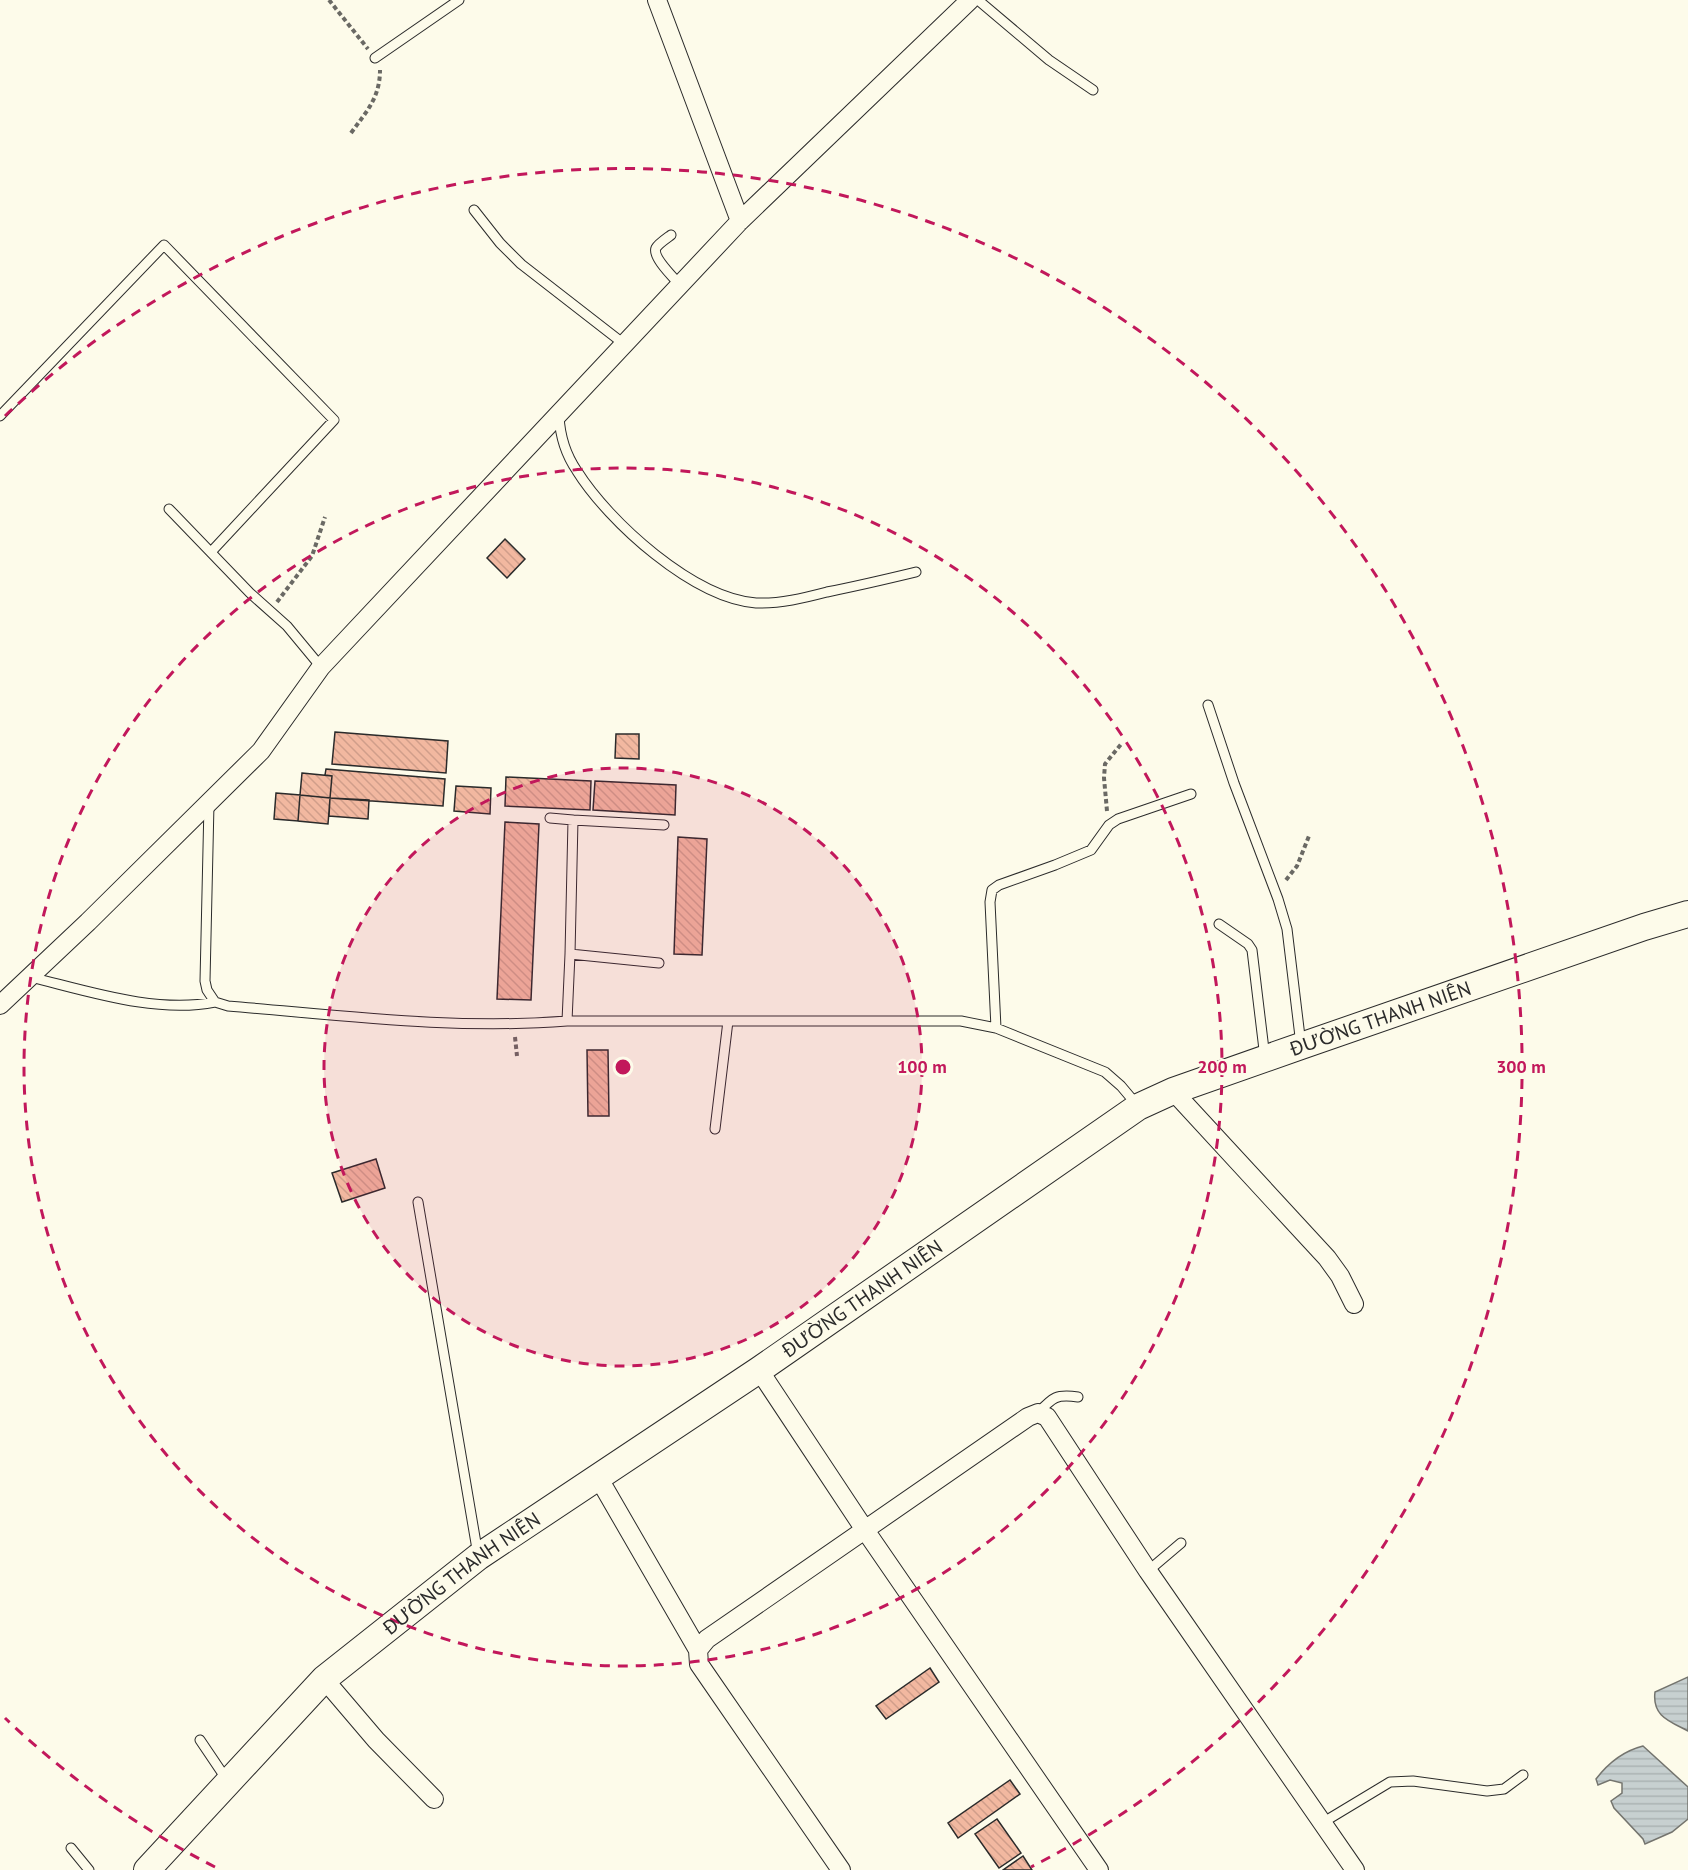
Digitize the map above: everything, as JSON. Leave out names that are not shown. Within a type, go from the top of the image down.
[{"type":"main road","name":"ĐƯỜNG THANH NIÊN","points":[[147,1870],[324,1679],[478,1557],[759,1370],[1138,1107],[1173,1091],[1265,1058],[1688,914]]},
{"type":"street","points":[[657,0],[740,221]]},
{"type":"street","points":[[0,1005],[261,751],[321,667],[740,221],[970,0]]},
{"type":"street","points":[[1173,1091],[1327,1258],[1340,1276],[1354,1304]]},
{"type":"street","points":[[759,1370],[865,1530],[1099,1870]]},
{"type":"street","points":[[698,1650],[707,1639],[1028,1417],[1038,1413],[1047,1417],[1148,1571],[1355,1870]]},
{"type":"street","points":[[598,1477],[698,1650],[699,1664],[841,1870]]},
{"type":"street","points":[[324,1679],[376,1740],[434,1799]]},
{"type":"lane","points":[[375,58],[459,0]]},
{"type":"lane","points":[[978,0],[1049,60],[1093,90]]},
{"type":"lane","points":[[474,210],[500,243],[521,264],[624,344]]},
{"type":"lane","points":[[671,235],[656,247],[655,251],[657,258],[680,285]]},
{"type":"lane","points":[[0,416],[164,245],[334,420],[211,552]]},
{"type":"lane","points":[[559,414],[560,433],[575,469],[593,495],[653,554],[684,575],[717,593],[755,603],[788,602],[916,572]]},
{"type":"lane","points":[[169,509],[271,613],[287,626],[321,667]]},
{"type":"lane","points":[[1209,705],[1287,929],[1301,1046]]},
{"type":"lane","points":[[996,1028],[990,902],[992,890],[999,885],[1091,850],[1108,825],[1119,819],[1191,794]]},
{"type":"lane","points":[[209,802],[205,981],[215,1002]]},
{"type":"lane","points":[[550,818],[664,825]]},
{"type":"lane","points":[[567,1021],[573,820]]},
{"type":"lane","points":[[1220,924],[1248,944],[1252,950],[1265,1058]]},
{"type":"lane","points":[[570,954],[659,963]]},
{"type":"lane","points":[[30,977],[112,996],[180,1006],[196,1006],[215,1002],[228,1006],[448,1023],[961,1021],[996,1028],[1104,1072],[1121,1086],[1138,1107]]},
{"type":"lane","points":[[715,1129],[728,1021]]},
{"type":"lane","points":[[418,1202],[478,1557]]},
{"type":"lane","points":[[1038,1413],[1049,1401],[1061,1395],[1078,1397]]},
{"type":"lane","points":[[1148,1571],[1181,1543]]},
{"type":"lane","points":[[200,1740],[229,1782]]},
{"type":"lane","points":[[1322,1822],[1390,1782],[1413,1781],[1487,1791],[1504,1789],[1522,1775]]},
{"type":"lane","points":[[71,1848],[89,1870]]},
{"type":"path","points":[[271,613],[284,591],[312,556],[325,517]]},
{"type":"path","points":[[1108,825],[1105,764],[1122,743]]},
{"type":"path","points":[[1275,892],[1297,867],[1309,836]]},
{"type":"path","points":[[513,1024],[517,1056]]},
{"type":"shaded area","points":[[1688,1677],[1688,1731],[1663,1717],[1656,1707],[1655,1692]]},
{"type":"shaded area","points":[[1643,1746],[1688,1787],[1688,1819],[1672,1832],[1645,1844],[1614,1808],[1611,1801],[1622,1793],[1622,1783],[1610,1780],[1598,1785],[1596,1779],[1617,1758]]},
{"type":"building","points":[[505,539],[525,559],[507,578],[487,558]]},
{"type":"building","points":[[335,732],[448,741],[446,773],[332,764]]},
{"type":"building","points":[[616,734],[639,734],[639,759],[615,758]]},
{"type":"building","points":[[326,769],[445,779],[443,806],[330,798],[332,776],[325,775]]},
{"type":"building","points":[[302,773],[332,776],[330,798],[300,795]]},
{"type":"building","points":[[506,777],[591,781],[590,810],[505,806]]},
{"type":"building","points":[[595,781],[676,785],[675,815],[593,810]]},
{"type":"building","points":[[456,786],[491,788],[490,814],[454,811]]},
{"type":"building","points":[[276,793],[300,795],[298,821],[274,819]]},
{"type":"building","points":[[300,795],[330,798],[328,824],[298,821]]},
{"type":"building","points":[[330,798],[369,800],[368,819],[329,816]]},
{"type":"building","points":[[505,822],[539,824],[531,1000],[497,999]]},
{"type":"building","points":[[678,837],[707,839],[702,955],[674,954]]},
{"type":"building","points":[[587,1050],[608,1050],[609,1116],[588,1116]]},
{"type":"building","points":[[376,1159],[385,1188],[342,1202],[332,1173]]},
{"type":"building","points":[[930,1668],[939,1682],[886,1719],[876,1706]]},
{"type":"building","points":[[1010,1780],[1020,1794],[958,1838],[948,1823]]},
{"type":"building","points":[[997,1819],[1021,1853],[999,1868],[975,1834]]},
{"type":"building","points":[[1023,1856],[1032,1870],[1003,1870]]}]
